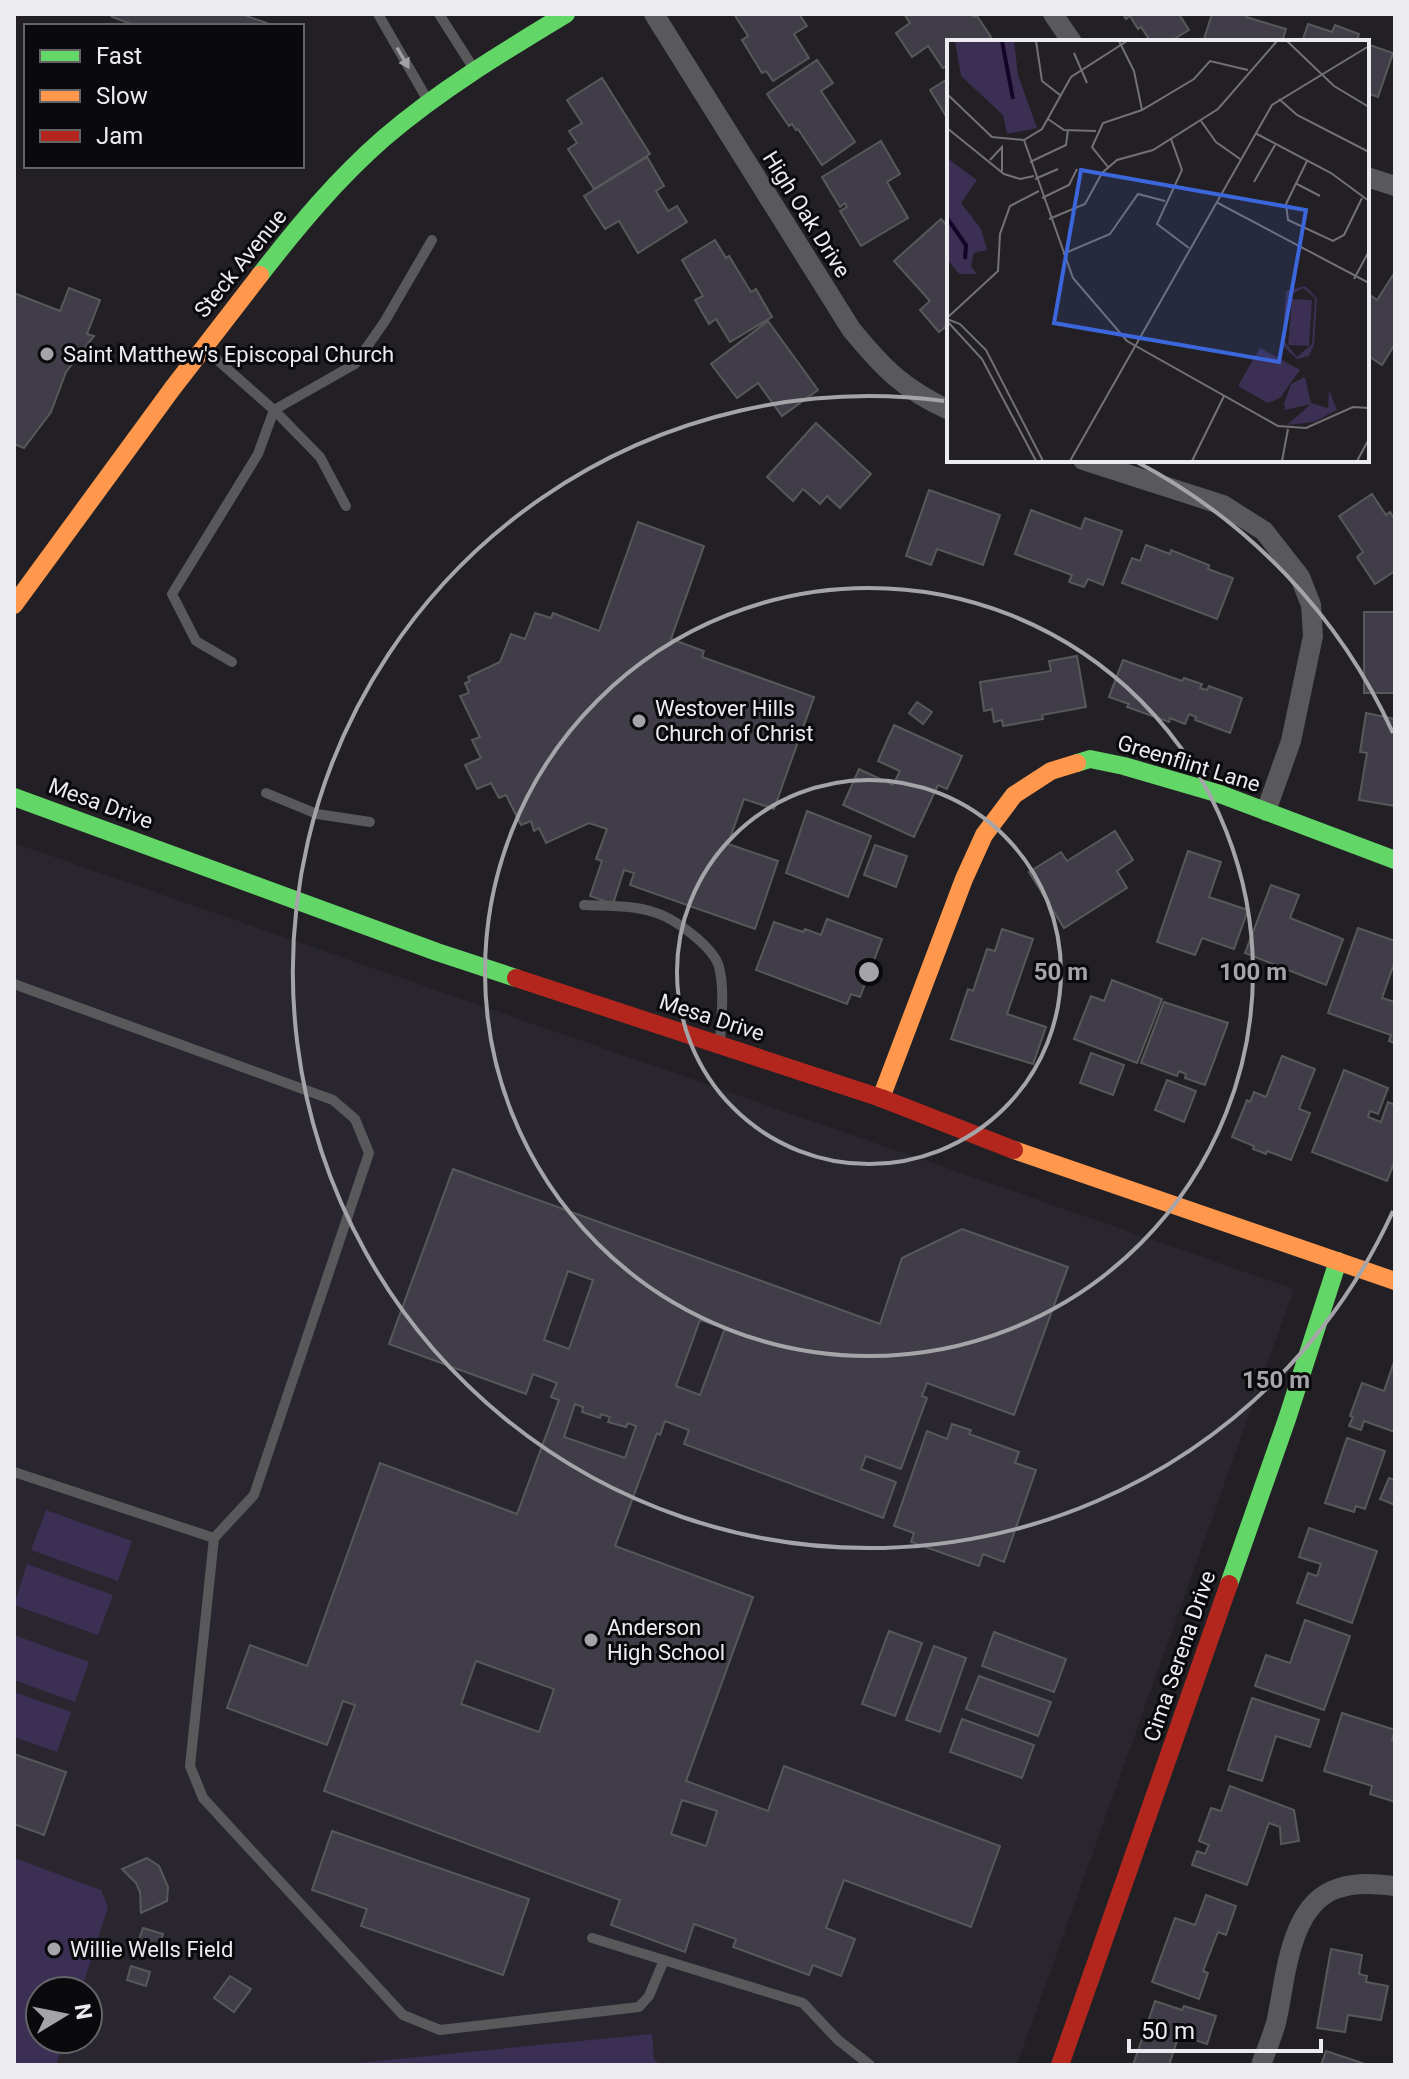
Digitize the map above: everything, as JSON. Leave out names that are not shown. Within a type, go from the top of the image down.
[{"type":"street","name":"Steck Avenue","points":[[14,605],[135,437],[282,247],[358,162],[428,101],[566,14]]},
{"type":"street","name":"High Oak Drive","points":[[654,14],[851,329],[884,369],[921,397],[947,409]]},
{"type":"street","points":[[1053,14],[1071,40]]},
{"type":"street","points":[[1369,178],[1395,186]]},
{"type":"street","points":[[1089,462],[1223,505],[1264,531],[1300,577],[1311,605],[1313,636],[1291,741],[1266,811]]},
{"type":"street","name":"Greenflint Lane","points":[[881,1098],[964,879],[984,835],[1014,795],[1051,771],[1090,759],[1179,781],[1395,860]]},
{"type":"street","name":"Mesa Drive","points":[[14,797],[437,952],[881,1098],[1033,1157],[1395,1281]]},
{"type":"street","name":"Cima Serena Drive","points":[[1060,2065],[1246,1536],[1338,1261]]},
{"type":"street","points":[[1261,2065],[1275,2027],[1294,1934],[1304,1916],[1335,1888],[1356,1884],[1395,1886]]},
{"type":"lane","points":[[378,14],[428,101]]},
{"type":"lane","points":[[439,14],[475,71]]},
{"type":"lane","points":[[232,662],[196,641],[172,594],[258,454],[274,410],[355,364],[385,321],[432,240]]},
{"type":"lane","points":[[204,348],[274,410],[320,457],[346,506]]},
{"type":"lane","points":[[266,793],[317,814],[370,822]]},
{"type":"lane","points":[[584,905],[627,907],[657,913],[695,936],[709,949],[719,965],[720,1045]]},
{"type":"lane","points":[[14,984],[333,1100],[355,1119],[369,1153],[254,1495],[214,1538],[190,1766],[203,1798],[403,2015],[440,2030],[639,2007],[649,1996],[664,1960]]},
{"type":"lane","points":[[14,1472],[214,1538]]},
{"type":"lane","points":[[592,1938],[803,2003],[838,2040],[870,2065]]},
{"type":"shaded area","name":"Anderson High School","points":[[14,843],[1294,1289],[1017,2065],[14,2065]]},
{"type":"shaded area","points":[[46,1510],[132,1541],[118,1581],[31,1550]]},
{"type":"shaded area","points":[[27,1564],[113,1595],[98,1635],[14,1605]]},
{"type":"shaded area","points":[[14,1635],[89,1662],[75,1702],[14,1680]]},
{"type":"shaded area","points":[[14,1692],[71,1712],[57,1752],[14,1737]]},
{"type":"shaded area","name":"Willie Wells Field","points":[[14,1858],[101,1890],[108,1907],[86,1975],[24,1975],[24,2055],[59,2055],[56,2065],[14,2065]]},
{"type":"shaded area","points":[[652,2034],[654,2060],[662,2065],[335,2065]]},
{"type":"building","points":[[110,14],[241,14],[267,23],[131,24]]},
{"type":"building","points":[[734,14],[799,14],[807,26],[794,34],[809,58],[773,81],[766,71],[762,73],[742,40],[748,36]]},
{"type":"building","points":[[904,14],[972,14],[977,16],[991,37],[986,40],[947,40],[947,65],[943,68],[928,46],[912,57],[896,33],[910,23]]},
{"type":"building","points":[[1123,14],[1179,14],[1189,30],[1172,40],[1150,40],[1130,16],[1126,19]]},
{"type":"building","points":[[1212,14],[1247,14],[1246,17],[1286,29],[1283,40],[1204,40]]},
{"type":"building","points":[[1308,24],[1332,32],[1335,25],[1359,34],[1357,40],[1303,40]]},
{"type":"building","points":[[1369,45],[1393,53],[1378,97],[1369,94]]},
{"type":"building","points":[[817,60],[833,83],[821,91],[855,142],[822,165],[798,129],[792,124],[789,126],[767,94]]},
{"type":"building","points":[[602,78],[650,154],[594,189],[568,149],[577,143],[569,131],[582,123],[567,100]]},
{"type":"building","points":[[947,79],[947,118],[930,90]]},
{"type":"building","points":[[881,141],[900,174],[887,182],[908,218],[861,246],[840,211],[847,207],[845,203],[840,207],[822,177]]},
{"type":"building","points":[[647,157],[664,186],[656,191],[668,211],[677,206],[687,222],[638,253],[619,221],[605,229],[584,196]]},
{"type":"building","points":[[941,219],[947,226],[947,326],[939,332],[920,310],[930,301],[894,261]]},
{"type":"building","points":[[715,240],[726,258],[729,256],[751,292],[756,289],[772,317],[730,342],[716,319],[709,324],[695,300],[703,296],[682,260]]},
{"type":"building","points":[[1395,272],[1395,344],[1382,365],[1369,356],[1369,294],[1377,300]]},
{"type":"building","name":"Saint Matthew's Episcopal Church","points":[[69,288],[100,300],[87,334],[94,336],[66,372],[51,412],[24,448],[14,444],[14,293],[60,311]]},
{"type":"building","points":[[768,321],[818,390],[782,416],[758,383],[737,398],[711,364]]},
{"type":"building","points":[[816,423],[871,474],[840,508],[827,496],[820,504],[803,489],[793,501],[767,477]]},
{"type":"building","points":[[929,490],[1000,515],[983,565],[937,549],[931,565],[906,556]]},
{"type":"building","points":[[1372,494],[1386,515],[1390,512],[1395,520],[1395,571],[1375,584],[1357,557],[1363,552],[1339,516]]},
{"type":"building","points":[[1031,510],[1081,529],[1085,518],[1122,531],[1103,585],[1088,579],[1084,587],[1069,582],[1072,575],[1015,554]]},
{"type":"building","name":"Westover Hills Church of Christ","points":[[638,522],[704,546],[671,639],[704,651],[702,657],[814,697],[774,809],[744,799],[728,844],[778,861],[755,929],[630,885],[634,873],[624,870],[613,904],[590,896],[602,861],[596,859],[607,829],[589,823],[546,843],[539,828],[534,831],[531,821],[521,825],[506,795],[499,798],[491,783],[477,789],[465,765],[481,758],[472,740],[480,737],[460,696],[469,693],[465,683],[470,681],[468,677],[500,662],[511,634],[525,639],[535,613],[551,618],[553,613],[599,631]]},
{"type":"building","points":[[1146,545],[1170,554],[1171,550],[1233,578],[1217,619],[1122,583],[1132,558],[1140,561]]},
{"type":"building","points":[[1364,612],[1395,612],[1395,693],[1364,693]]},
{"type":"building","points":[[1077,656],[1086,707],[1003,726],[1002,720],[994,722],[992,709],[984,711],[980,682],[1051,671],[1049,661]]},
{"type":"building","points":[[1123,660],[1182,681],[1184,678],[1202,684],[1200,688],[1207,690],[1209,686],[1242,698],[1230,733],[1195,720],[1196,717],[1189,714],[1185,724],[1170,718],[1169,722],[1109,697]]},
{"type":"building","points":[[917,702],[932,712],[923,724],[909,713]]},
{"type":"building","points":[[1366,713],[1395,719],[1395,806],[1359,800],[1367,753],[1360,752]]},
{"type":"building","points":[[894,725],[962,756],[947,789],[938,785],[914,837],[843,805],[859,769],[893,785],[900,771],[878,761]]},
{"type":"building","points":[[807,811],[871,836],[848,897],[786,873]]},
{"type":"building","points":[[1115,831],[1133,860],[1117,871],[1127,888],[1064,928],[1029,872],[1061,852],[1067,861]]},
{"type":"building","points":[[875,845],[907,856],[896,887],[864,875]]},
{"type":"building","points":[[1188,851],[1221,862],[1209,897],[1248,910],[1234,949],[1202,938],[1195,955],[1157,942]]},
{"type":"building","points":[[1271,885],[1299,895],[1290,918],[1343,939],[1326,985],[1245,953]]},
{"type":"building","points":[[827,919],[882,939],[860,997],[851,994],[847,1004],[756,970],[774,922],[821,935]]},
{"type":"building","points":[[1358,928],[1395,941],[1395,961],[1382,998],[1395,1002],[1395,1043],[1389,1041],[1391,1035],[1328,1013]]},
{"type":"building","points":[[1002,929],[1033,939],[1007,1014],[1046,1027],[1033,1064],[951,1039],[968,989],[973,991],[987,949],[995,951]]},
{"type":"building","points":[[1112,980],[1162,999],[1137,1063],[1074,1039],[1091,996],[1104,1001]]},
{"type":"building","points":[[1164,1002],[1228,1023],[1205,1085],[1185,1078],[1186,1074],[1179,1071],[1177,1076],[1141,1063]]},
{"type":"building","points":[[1091,1053],[1124,1065],[1113,1095],[1080,1083]]},
{"type":"building","points":[[1282,1056],[1315,1069],[1299,1109],[1310,1113],[1291,1160],[1253,1149],[1254,1146],[1232,1137],[1247,1100],[1250,1102],[1254,1092],[1266,1097]]},
{"type":"building","points":[[1344,1070],[1388,1088],[1378,1114],[1370,1111],[1368,1117],[1381,1122],[1388,1102],[1395,1105],[1395,1160],[1387,1181],[1312,1152]]},
{"type":"building","points":[[1167,1080],[1196,1091],[1184,1122],[1155,1110]]},
{"type":"building","points":[[453,1169],[880,1324],[902,1258],[962,1229],[1068,1267],[1014,1415],[927,1383],[922,1396],[927,1398],[901,1469],[866,1456],[861,1469],[896,1482],[883,1518],[684,1444],[689,1430],[665,1421],[660,1435],[657,1433],[615,1546],[753,1597],[686,1781],[768,1811],[784,1766],[1000,1846],[971,1927],[844,1880],[826,1928],[855,1939],[841,1976],[813,1965],[809,1975],[733,1947],[736,1939],[694,1924],[685,1952],[611,1925],[620,1900],[324,1791],[355,1705],[343,1701],[327,1745],[227,1708],[250,1645],[307,1666],[380,1463],[517,1514],[559,1400],[551,1397],[557,1383],[533,1374],[526,1394],[389,1344]],"holes":[[[568,1271],[593,1280],[569,1349],[544,1340]],[[700,1320],[725,1328],[700,1395],[676,1386]],[[575,1404],[583,1407],[582,1412],[600,1418],[601,1414],[610,1417],[608,1422],[626,1427],[628,1423],[636,1426],[625,1458],[564,1437]],[[476,1661],[554,1689],[539,1732],[461,1704]],[[682,1800],[717,1811],[706,1846],[671,1834]]]},
{"type":"building","points":[[1395,1359],[1395,1432],[1364,1421],[1361,1430],[1349,1426],[1362,1383],[1384,1391]]},
{"type":"building","points":[[952,1424],[971,1430],[969,1434],[1019,1452],[1015,1463],[1036,1470],[1004,1562],[983,1554],[979,1566],[911,1542],[914,1533],[894,1526],[927,1431],[947,1439]]},
{"type":"building","points":[[1347,1438],[1385,1451],[1365,1509],[1356,1506],[1354,1512],[1325,1503]]},
{"type":"building","points":[[1389,1478],[1395,1480],[1395,1505],[1380,1499]]},
{"type":"building","points":[[1309,1528],[1377,1551],[1352,1623],[1297,1603],[1308,1573],[1317,1576],[1321,1564],[1299,1557]]},
{"type":"building","points":[[1305,1620],[1350,1636],[1324,1710],[1255,1686],[1266,1655],[1290,1663]]},
{"type":"building","points":[[889,1631],[922,1643],[895,1716],[862,1704]]},
{"type":"building","points":[[994,1632],[1066,1659],[1054,1692],[982,1666]]},
{"type":"building","points":[[934,1646],[966,1658],[940,1732],[906,1720]]},
{"type":"building","points":[[979,1676],[1051,1702],[1038,1736],[966,1709]]},
{"type":"building","points":[[1252,1698],[1319,1720],[1310,1747],[1276,1736],[1262,1781],[1228,1770]]},
{"type":"building","points":[[1342,1713],[1395,1730],[1392,1740],[1395,1741],[1395,1802],[1370,1794],[1372,1786],[1324,1771]]},
{"type":"building","points":[[962,1719],[1034,1745],[1022,1778],[950,1752]]},
{"type":"building","points":[[14,1754],[66,1772],[44,1835],[14,1824]]},
{"type":"building","points":[[1230,1786],[1294,1810],[1299,1841],[1281,1844],[1280,1827],[1269,1823],[1247,1885],[1192,1865],[1197,1851],[1205,1854],[1209,1845],[1199,1841],[1211,1808],[1221,1811]]},
{"type":"building","points":[[332,1831],[529,1899],[503,1975],[361,1926],[367,1909],[312,1890]]},
{"type":"building","points":[[147,1858],[159,1866],[168,1887],[167,1901],[141,1913],[140,1892],[122,1869]]},
{"type":"building","points":[[1206,1895],[1236,1906],[1226,1935],[1218,1932],[1203,1971],[1208,1973],[1199,1999],[1152,1982],[1175,1918],[1195,1925]]},
{"type":"building","points":[[143,1928],[163,1934],[155,1958],[135,1951]]},
{"type":"building","points":[[1331,1949],[1362,1955],[1359,1974],[1367,1976],[1366,1982],[1388,1986],[1381,2020],[1348,2015],[1345,2032],[1317,2028]]},
{"type":"building","points":[[131,1966],[150,1972],[146,1986],[127,1980]]},
{"type":"building","points":[[230,1976],[251,1989],[234,2012],[214,1998]]},
{"type":"building","points":[[1155,2001],[1216,2016],[1207,2044],[1179,2035],[1169,2065],[1133,2065]]},
{"type":"building","points":[[1326,2051],[1368,2065],[1321,2065]]},
{"type":"traffic: fast","points":[[260,275],[350,170],[405,120],[495,57],[566,14]]},
{"type":"traffic: fast","points":[[1077,763],[1090,759],[1124,766],[1220,794],[1395,860]]},
{"type":"traffic: fast","points":[[14,797],[516,978]]},
{"type":"traffic: fast","points":[[1229,1584],[1338,1261]]},
{"type":"traffic: slow","points":[[14,605],[172,389],[260,275]]},
{"type":"traffic: slow","points":[[881,1098],[964,879],[984,835],[1014,795],[1051,771],[1077,763]]},
{"type":"traffic: slow","points":[[1014,1150],[1395,1281]]},
{"type":"traffic: jam","points":[[516,978],[881,1098],[1014,1150]]},
{"type":"traffic: jam","points":[[1060,2065],[1229,1584]]},
{"type":"place","name":"Saint Matthew's Episcopal Church","points":[[47,354]]},
{"type":"place","name":"Westover Hills Church of Christ","points":[[639,721]]},
{"type":"place","name":"Anderson High School","points":[[591,1640]]},
{"type":"place","name":"Willie Wells Field","points":[[54,1949]]}]
